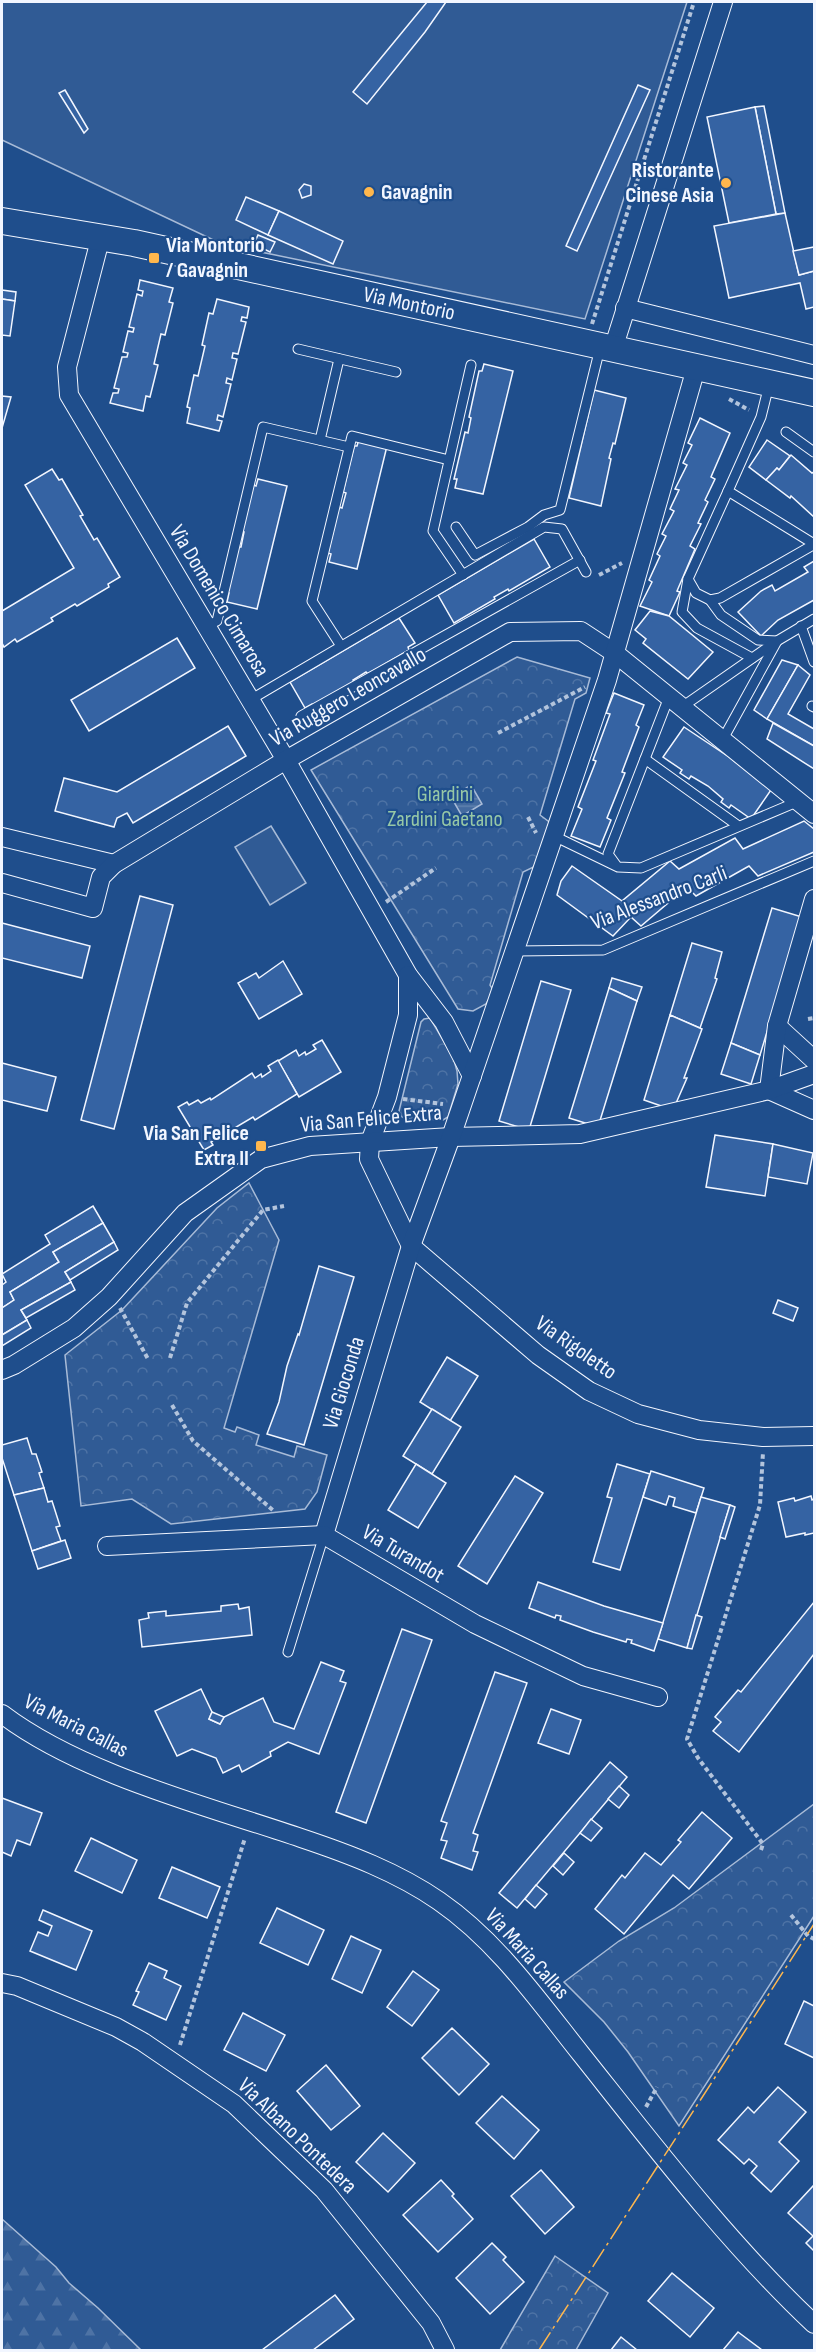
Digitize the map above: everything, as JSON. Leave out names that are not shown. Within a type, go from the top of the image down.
[{"type":"street","points":[[600,346],[625,308],[723,2]]},
{"type":"street","name":"Via Montorio","points":[[2,221],[102,236],[814,393]]},
{"type":"street","name":"Via Domenico Cimarosa","points":[[102,236],[67,367],[69,394],[286,760],[408,975],[444,1022],[472,1076]]},
{"type":"street","points":[[625,308],[814,355]]},
{"type":"street","points":[[451,1137],[608,680],[696,368]]},
{"type":"street","name":"Via Ruggero Leoncavallo","points":[[2,883],[93,908],[100,877],[114,864],[286,760],[510,632],[581,631],[616,654]]},
{"type":"street","points":[[616,654],[814,814]]},
{"type":"street","points":[[2,837],[114,864]]},
{"type":"street","points":[[814,899],[777,1026],[769,1090],[814,1110]]},
{"type":"street","points":[[408,975],[408,1015],[387,1097],[370,1142],[369,1159],[411,1245]]},
{"type":"street","points":[[777,1026],[814,1060]]},
{"type":"street","name":"Via San Felice Extra","points":[[2,1370],[74,1328],[109,1297],[185,1213],[261,1159],[304,1147],[451,1137],[580,1134],[769,1090],[814,1074]]},
{"type":"street","name":"Via Gioconda","points":[[324,1535],[411,1245],[451,1137]]},
{"type":"street","name":"Via Rigoletto","points":[[411,1245],[538,1355],[589,1391],[638,1414],[699,1430],[763,1437],[814,1436]]},
{"type":"street","points":[[107,1546],[324,1535]]},
{"type":"street","name":"Via Turandot","points":[[324,1535],[485,1629],[583,1676],[658,1697]]},
{"type":"street","name":"Via Maria Callas","points":[[2,1714],[14,1724],[66,1752],[108,1770],[378,1866],[438,1900],[470,1924],[504,1958],[637,2124],[741,2248],[775,2287],[814,2324]]},
{"type":"street","name":"Via Albano Pontedera","points":[[2,1983],[17,1986],[116,2027],[143,2042],[234,2104],[324,2190],[431,2323],[445,2350]]},
{"type":"lane","points":[[456,527],[475,555],[528,527],[544,515],[560,510],[600,346]]},
{"type":"lane","points":[[298,349],[396,372]]},
{"type":"lane","points":[[320,440],[339,359]]},
{"type":"lane","points":[[463,575],[434,531],[471,365]]},
{"type":"lane","points":[[752,658],[697,628],[682,612],[688,579],[760,417],[769,384]]},
{"type":"lane","points":[[206,626],[217,621],[263,427],[349,447]]},
{"type":"lane","points":[[786,432],[814,452]]},
{"type":"lane","points":[[341,646],[312,601],[352,436],[449,460]]},
{"type":"lane","points":[[710,600],[720,598],[814,545],[728,490]]},
{"type":"lane","points":[[250,700],[544,527],[562,529],[586,572]]},
{"type":"lane","points":[[301,716],[580,560]]},
{"type":"lane","points":[[688,579],[696,593],[710,600],[721,615],[758,640],[777,641]]},
{"type":"lane","points":[[676,702],[814,619]]},
{"type":"lane","points":[[801,626],[814,662]]},
{"type":"lane","points":[[723,739],[777,641]]},
{"type":"lane","name":"Via Alessandro Carli","points":[[618,867],[608,854],[645,759],[676,702]]},
{"type":"lane","points":[[645,759],[737,825]]},
{"type":"lane","name":"Via Alessandro Carli","points":[[554,836],[618,867],[641,868],[737,825],[799,801]]},
{"type":"lane","name":"Via Alessandro Carli","points":[[515,951],[603,950],[814,861]]},
{"type":"lane","points":[[288,1652],[324,1535]]},
{"type":"path","points":[[600,346],[694,2]]},
{"type":"path","points":[[586,572],[591,580],[644,552]]},
{"type":"path","points":[[498,733],[588,686],[608,680]]},
{"type":"path","points":[[371,912],[436,868]]},
{"type":"path","points":[[808,1019],[814,1018]]},
{"type":"path","points":[[387,1097],[462,1105]]},
{"type":"path","points":[[170,1358],[187,1303],[263,1210],[284,1206]]},
{"type":"path","points":[[109,1297],[122,1310],[148,1359]]},
{"type":"path","points":[[172,1406],[193,1441],[275,1512]]},
{"type":"path","points":[[761,1850],[763,1844],[698,1758],[687,1739],[760,1505],[763,1437]]},
{"type":"path","points":[[179,2050],[251,1821]]},
{"type":"path","points":[[791,1915],[808,1936],[814,1939]]},
{"type":"green space","name":"Gavagnin","points":[[2,2],[687,2],[585,319],[222,244],[2,140]]},
{"type":"green space","name":"Giardini Zardini Gaetano","points":[[517,657],[590,678],[586,693],[575,699],[540,815],[552,824],[542,843],[545,850],[542,863],[523,872],[490,985],[494,991],[486,1004],[473,1011],[458,1009],[311,770]]},
{"type":"green space","points":[[271,826],[306,883],[270,905],[235,847]]},
{"type":"green space","points":[[430,1018],[453,1057],[458,1084],[448,1117],[443,1120],[404,1118],[399,1115],[399,1111],[421,1022]]},
{"type":"green space","points":[[249,1183],[279,1240],[224,1428],[235,1432],[237,1427],[259,1435],[256,1445],[294,1457],[297,1446],[327,1455],[317,1492],[305,1509],[171,1524],[132,1499],[81,1506],[65,1355],[122,1310],[217,1208]]},
{"type":"green space","points":[[814,1804],[814,1916],[679,2126],[628,2052],[604,2022],[564,1982],[619,1941],[674,1908]]},
{"type":"green space","points":[[2,2219],[56,2267],[69,2283],[141,2350],[2,2350]]},
{"type":"green space","points":[[555,2256],[608,2293],[576,2350],[500,2350]]},
{"type":"shaded area","points":[[471,785],[482,804],[462,816],[451,797]]},
{"type":"building","points":[[427,2],[446,2],[367,104],[353,92]]},
{"type":"building","points":[[638,85],[650,90],[577,251],[566,246]]},
{"type":"building","points":[[65,90],[88,129],[84,133],[59,93]]},
{"type":"building","points":[[764,106],[785,213],[776,214],[755,107]]},
{"type":"building","points":[[755,107],[776,214],[729,223],[707,117]]},
{"type":"building","points":[[304,184],[311,186],[311,195],[302,198],[299,190]]},
{"type":"building","points":[[246,197],[279,211],[268,235],[236,220]]},
{"type":"building","points":[[279,211],[343,241],[333,264],[268,235]]},
{"type":"building","points":[[785,213],[799,275],[814,271],[814,307],[806,309],[800,283],[729,298],[714,226]]},
{"type":"building","points":[[258,235],[275,242],[270,252],[254,244]]},
{"type":"building","points":[[814,247],[814,271],[799,275],[793,251]]},
{"type":"building","points":[[140,280],[173,288],[169,302],[173,303],[165,335],[161,334],[154,364],[158,365],[150,397],[146,396],[143,411],[110,403],[113,393],[118,393],[119,389],[114,388],[122,357],[127,357],[128,353],[123,352],[128,331],[133,332],[134,328],[129,327],[137,294],[142,296],[143,291],[138,290]]},
{"type":"building","points":[[2,290],[16,292],[15,301],[2,299]]},
{"type":"building","points":[[2,299],[15,301],[10,336],[2,335]]},
{"type":"building","points":[[217,299],[249,307],[247,318],[242,317],[241,321],[246,322],[238,354],[233,353],[232,358],[237,359],[232,380],[227,378],[226,383],[231,384],[223,417],[218,415],[217,420],[222,421],[219,431],[187,423],[190,408],[187,407],[194,375],[198,376],[209,313],[213,314]]},
{"type":"building","points":[[484,364],[513,371],[483,494],[455,488],[457,479],[454,479],[465,432],[468,433],[471,418],[469,417],[479,371],[482,371]]},
{"type":"building","points":[[594,390],[626,398],[615,444],[613,443],[609,458],[611,459],[601,506],[569,498]]},
{"type":"building","points":[[2,396],[11,397],[2,428]]},
{"type":"building","points":[[700,418],[730,433],[711,477],[715,479],[705,500],[708,502],[698,523],[701,524],[690,546],[695,549],[669,616],[640,606],[652,582],[649,580],[660,556],[657,554],[666,536],[662,534],[674,511],[670,509],[679,490],[675,489],[687,465],[683,463],[692,445],[688,443]]},
{"type":"building","points":[[359,439],[387,446],[357,569],[329,562],[331,554],[328,553],[339,507],[342,508],[346,493],[343,492],[354,446],[357,446]]},
{"type":"building","points":[[767,440],[790,456],[779,470],[777,468],[766,480],[749,467]]},
{"type":"building","points":[[791,455],[812,473],[814,472],[814,517],[791,496],[790,498],[766,480],[777,468],[779,470]]},
{"type":"building","points":[[52,469],[59,480],[62,479],[83,515],[80,516],[94,540],[97,538],[120,577],[108,584],[109,587],[51,618],[53,621],[17,642],[15,639],[4,647],[2,611],[74,568],[25,485]]},
{"type":"building","points":[[258,479],[287,486],[257,609],[227,602],[229,593],[227,592],[238,547],[241,547],[244,532],[242,531],[253,485],[256,486]]},
{"type":"building","points":[[534,539],[550,567],[494,597],[495,599],[454,623],[438,595]]},
{"type":"building","points":[[814,561],[814,600],[778,620],[761,636],[738,612],[761,591],[772,585],[775,591],[808,572],[804,567]]},
{"type":"building","points":[[650,611],[669,616],[713,652],[688,679],[643,643],[646,639],[635,630]]},
{"type":"building","points":[[399,618],[415,643],[408,647],[409,650],[368,674],[366,672],[353,680],[354,682],[313,706],[312,704],[305,708],[290,682]]},
{"type":"building","points":[[177,638],[195,668],[89,731],[71,700]]},
{"type":"building","points":[[782,660],[798,665],[767,719],[754,710]]},
{"type":"building","points":[[798,665],[810,675],[788,714],[814,729],[814,746],[767,719]]},
{"type":"building","points":[[614,693],[644,705],[636,725],[639,727],[622,772],[625,773],[607,818],[611,820],[600,847],[571,836],[582,809],[578,807],[596,761],[593,760],[610,714],[606,713]]},
{"type":"building","points":[[773,723],[814,746],[814,769],[767,739]]},
{"type":"building","points":[[228,726],[246,756],[133,823],[127,813],[117,818],[114,827],[55,811],[64,778],[117,792]]},
{"type":"building","points":[[684,727],[729,757],[771,790],[751,819],[731,805],[729,808],[721,802],[723,799],[708,786],[691,776],[689,779],[680,773],[682,770],[663,757]]},
{"type":"building","points":[[804,821],[814,829],[814,852],[758,876],[749,866],[696,896],[687,887],[641,926],[631,917],[622,901],[670,861],[679,869],[735,838],[743,849]]},
{"type":"building","points":[[572,866],[622,901],[631,917],[613,936],[557,895],[561,881]]},
{"type":"building","points":[[140,896],[173,905],[114,1129],[81,1120]]},
{"type":"building","points":[[772,908],[802,917],[760,1055],[731,1043]]},
{"type":"building","points":[[2,923],[90,946],[82,978],[2,958]]},
{"type":"building","points":[[692,943],[722,952],[715,978],[717,979],[700,1028],[702,1029],[670,1015]]},
{"type":"building","points":[[283,961],[302,994],[259,1019],[238,983],[256,973],[259,978]]},
{"type":"building","points":[[612,978],[642,987],[637,1001],[609,988]]},
{"type":"building","points":[[541,981],[571,990],[529,1130],[499,1121]]},
{"type":"building","points":[[609,988],[637,1001],[598,1127],[569,1118]]},
{"type":"building","points":[[670,1015],[702,1029],[684,1078],[687,1078],[673,1110],[644,1100]]},
{"type":"building","points":[[322,1040],[341,1072],[299,1097],[278,1061],[296,1050],[299,1056],[305,1052],[306,1055],[316,1049],[313,1045]]},
{"type":"building","points":[[731,1043],[760,1055],[751,1084],[721,1074]]},
{"type":"building","points":[[278,1060],[297,1094],[255,1120],[253,1117],[211,1142],[213,1145],[204,1150],[178,1107],[187,1102],[189,1105],[198,1100],[201,1103],[210,1098],[211,1100],[252,1073],[255,1078],[261,1074],[262,1077],[271,1071],[268,1066]]},
{"type":"building","points":[[2,1063],[56,1077],[47,1111],[2,1100]]},
{"type":"building","points":[[715,1135],[773,1144],[765,1196],[706,1187]]},
{"type":"building","points":[[773,1144],[813,1153],[807,1184],[768,1177]]},
{"type":"building","points":[[93,1206],[103,1223],[53,1252],[59,1262],[10,1292],[14,1300],[2,1308],[2,1285],[6,1282],[2,1274],[50,1244],[45,1235]]},
{"type":"building","points":[[103,1223],[114,1242],[65,1272],[71,1282],[21,1310],[27,1320],[2,1335],[2,1308],[14,1300],[10,1292],[59,1262],[53,1252]]},
{"type":"building","points":[[114,1242],[118,1250],[70,1280],[65,1272]]},
{"type":"building","points":[[319,1266],[354,1277],[304,1445],[267,1434],[279,1402],[287,1366],[299,1335]]},
{"type":"building","points":[[71,1282],[75,1290],[26,1318],[21,1310]]},
{"type":"building","points":[[778,1300],[798,1308],[793,1321],[773,1313]]},
{"type":"building","points":[[27,1320],[31,1328],[2,1346],[2,1335]]},
{"type":"building","points":[[447,1357],[478,1376],[450,1421],[420,1402]]},
{"type":"building","points":[[432,1409],[461,1427],[432,1474],[403,1456]]},
{"type":"building","points":[[27,1438],[32,1454],[36,1454],[44,1488],[14,1495],[2,1458],[2,1445]]},
{"type":"building","points":[[416,1464],[446,1483],[418,1528],[388,1510]]},
{"type":"building","points":[[617,1464],[650,1474],[620,1570],[593,1562],[612,1498],[607,1497]]},
{"type":"building","points":[[651,1471],[704,1488],[696,1513],[673,1506],[675,1498],[669,1496],[666,1505],[643,1497]]},
{"type":"building","points":[[515,1476],[543,1493],[487,1584],[458,1566]]},
{"type":"building","points":[[44,1488],[48,1502],[52,1501],[60,1526],[56,1527],[61,1541],[32,1551],[14,1495]]},
{"type":"building","points":[[811,1496],[812,1500],[814,1499],[814,1533],[786,1537],[778,1502],[794,1498],[795,1501]]},
{"type":"building","points":[[701,1497],[730,1505],[687,1648],[658,1639]]},
{"type":"building","points":[[730,1505],[735,1507],[725,1539],[720,1537]]},
{"type":"building","points":[[65,1540],[71,1558],[38,1569],[32,1551]]},
{"type":"building","points":[[538,1582],[604,1606],[663,1623],[654,1651],[631,1643],[632,1640],[627,1639],[626,1642],[593,1632],[560,1620],[561,1616],[556,1615],[555,1618],[529,1608]]},
{"type":"building","points":[[814,1602],[814,1654],[739,1752],[713,1731],[721,1722],[715,1717],[738,1690],[741,1692]]},
{"type":"building","points":[[238,1604],[239,1609],[249,1607],[252,1635],[142,1647],[139,1620],[149,1618],[148,1613],[166,1611],[166,1616],[221,1611],[221,1606]]},
{"type":"building","points":[[696,1615],[702,1617],[692,1649],[687,1648]]},
{"type":"building","points":[[402,1629],[432,1640],[366,1823],[336,1812]]},
{"type":"building","points":[[321,1662],[344,1671],[340,1681],[346,1683],[319,1754],[288,1742],[270,1752],[271,1756],[242,1772],[239,1765],[223,1773],[216,1758],[192,1749],[177,1756],[155,1711],[201,1689],[212,1712],[209,1719],[220,1724],[224,1717],[263,1698],[274,1722],[294,1729]]},
{"type":"building","points":[[495,1672],[527,1683],[473,1833],[478,1835],[473,1851],[478,1852],[472,1870],[441,1858],[447,1841],[441,1840],[447,1823],[441,1821]]},
{"type":"building","points":[[551,1709],[581,1720],[569,1754],[538,1743]]},
{"type":"building","points":[[212,1712],[224,1717],[220,1724],[209,1719]]},
{"type":"building","points":[[610,1762],[627,1777],[517,1908],[499,1893]]},
{"type":"building","points":[[619,1786],[629,1795],[619,1808],[608,1799]]},
{"type":"building","points":[[2,1798],[42,1813],[30,1845],[17,1840],[11,1856],[2,1852]]},
{"type":"building","points":[[702,1812],[732,1838],[689,1889],[673,1875],[624,1934],[595,1909],[622,1875],[625,1878],[645,1853],[661,1865],[681,1842],[678,1840]]},
{"type":"building","points":[[591,1819],[602,1828],[591,1841],[580,1833]]},
{"type":"building","points":[[91,1838],[137,1860],[122,1893],[75,1871]]},
{"type":"building","points":[[564,1853],[574,1862],[563,1875],[553,1866]]},
{"type":"building","points":[[172,1867],[220,1887],[207,1918],[159,1898]]},
{"type":"building","points":[[536,1885],[547,1894],[535,1908],[525,1899]]},
{"type":"building","points":[[277,1908],[324,1930],[308,1965],[260,1943]]},
{"type":"building","points":[[43,1910],[92,1931],[76,1970],[30,1951],[38,1932],[48,1936],[52,1926],[39,1920]]},
{"type":"building","points":[[351,1936],[381,1950],[362,1993],[332,1979]]},
{"type":"building","points":[[149,1963],[167,1971],[164,1978],[181,1986],[166,2020],[133,2005],[139,1992],[136,1991]]},
{"type":"building","points":[[413,1971],[439,1990],[412,2026],[387,2007]]},
{"type":"building","points":[[804,2001],[814,2006],[814,2058],[785,2044]]},
{"type":"building","points":[[243,2013],[285,2035],[266,2071],[224,2050]]},
{"type":"building","points":[[452,2028],[489,2064],[459,2095],[422,2058]]},
{"type":"building","points":[[326,2065],[360,2106],[331,2130],[297,2091]]},
{"type":"building","points":[[778,2087],[806,2112],[779,2142],[799,2161],[771,2192],[751,2173],[757,2166],[749,2159],[744,2164],[718,2140],[748,2107],[754,2113]]},
{"type":"building","points":[[502,2096],[539,2130],[514,2159],[476,2123]]},
{"type":"building","points":[[383,2133],[415,2163],[388,2192],[356,2162]]},
{"type":"building","points":[[541,2170],[574,2207],[545,2234],[511,2196]]},
{"type":"building","points":[[441,2180],[473,2219],[438,2252],[403,2215]]},
{"type":"building","points":[[814,2185],[814,2251],[806,2243],[813,2236],[788,2213]]},
{"type":"building","points":[[492,2243],[506,2257],[503,2260],[524,2282],[490,2314],[456,2278]]},
{"type":"building","points":[[672,2273],[714,2308],[690,2337],[648,2301]]},
{"type":"building","points":[[335,2295],[354,2319],[313,2350],[262,2350]]},
{"type":"building","points":[[738,2332],[762,2350],[723,2350]]},
{"type":"building","points":[[621,2337],[637,2350],[611,2350]]},
{"type":"power","points":[[539,2350],[814,1924]]},
{"type":"place","name":"Ristorante Cinese Asia","points":[[726,183]]},
{"type":"place","name":"Gavagnin","points":[[369,192]]},
{"type":"place","name":"Via Montorio / Gavagnin","points":[[154,258]]},
{"type":"place","name":"Via San Felice Extra II","points":[[261,1146]]}]
